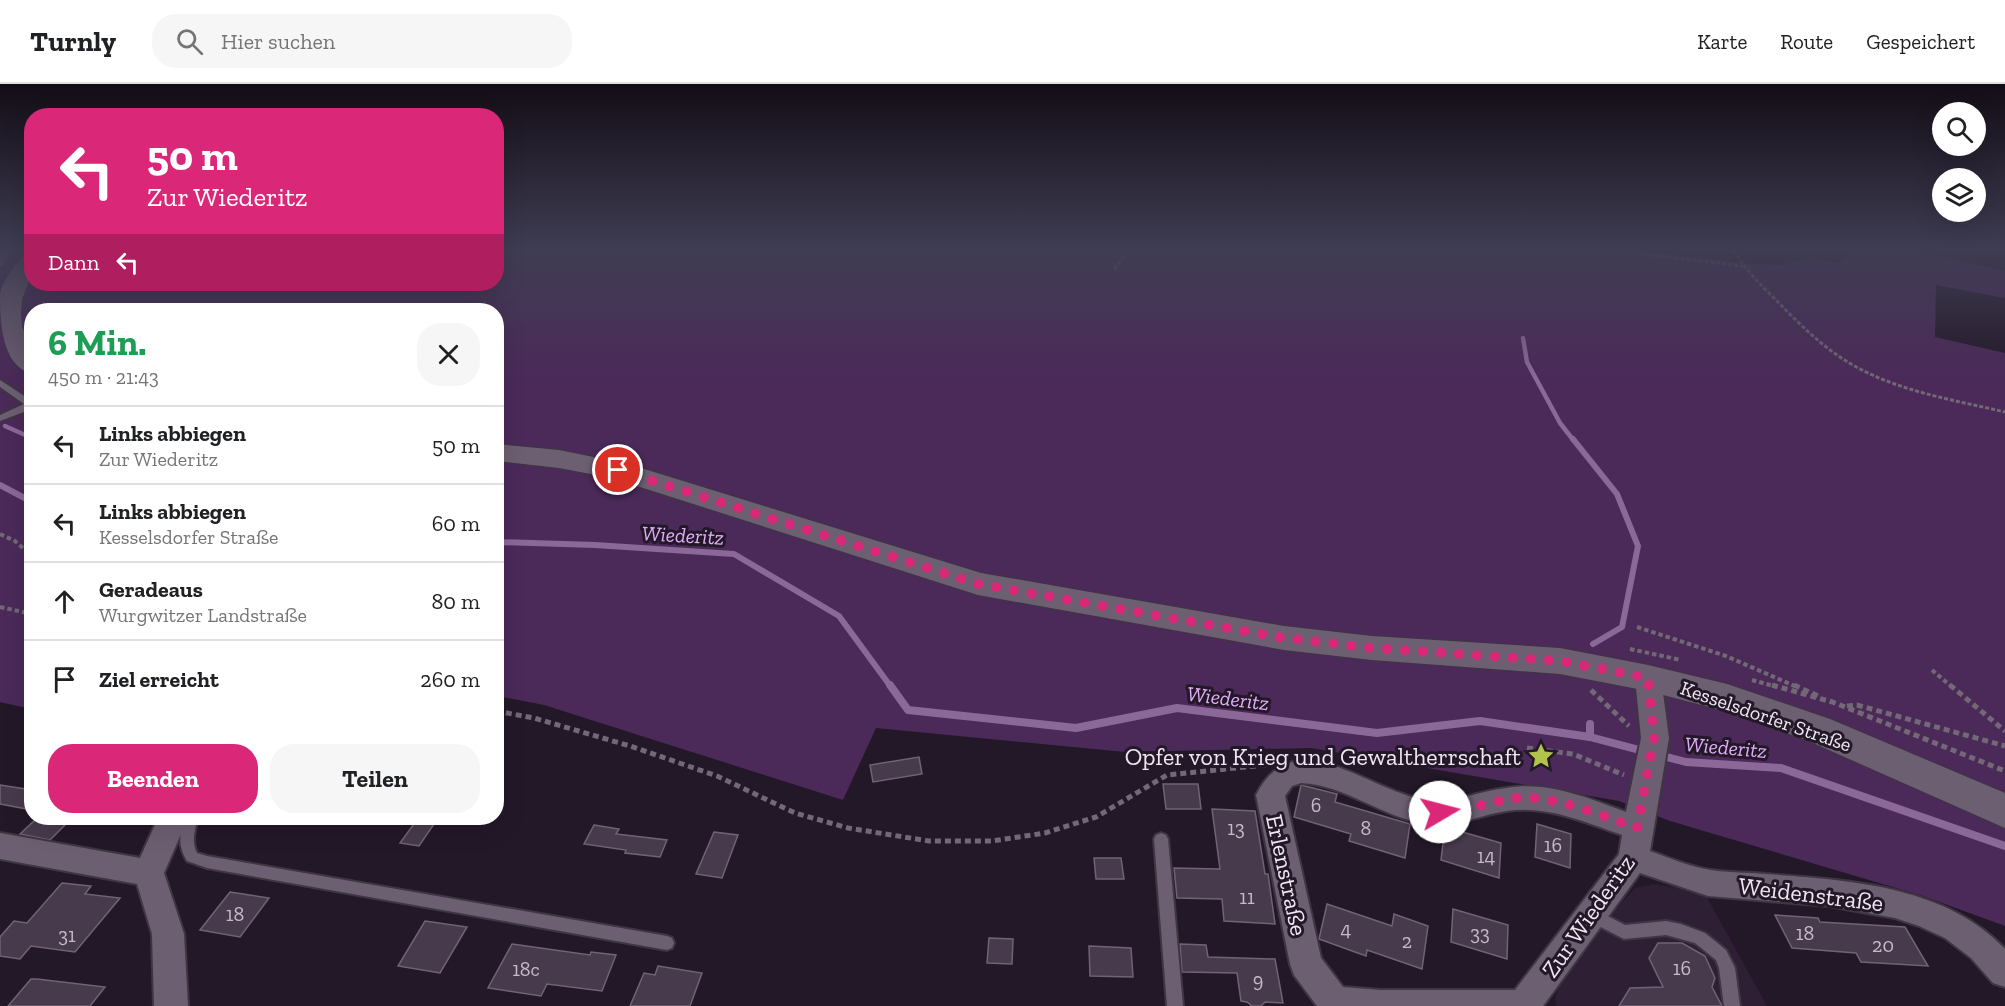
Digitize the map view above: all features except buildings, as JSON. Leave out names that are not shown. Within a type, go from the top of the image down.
[{"type":"main road","points":[[11,293],[8,323],[14,344],[24,356]]},
{"type":"main road","name":"Kesselsdorfer Straße","points":[[504,453],[559,459],[618,470],[978,584],[1284,638],[1372,648],[1560,661],[1648,678],[1727,698],[1817,729],[2005,811]]},
{"type":"street","name":"Zur Wiederitz","points":[[1523,1006],[1592,915],[1636,843],[1639,774],[1648,678]]},
{"type":"street","name":"Erlenstraße","points":[[1523,1006],[1381,1006],[1334,1002],[1306,964],[1270,795],[1282,778],[1302,773],[1323,774],[1345,779],[1372,794],[1427,812],[1453,811],[1520,798],[1567,804],[1636,843]]},
{"type":"street","points":[[170,825],[149,873],[168,934],[171,1006]]},
{"type":"street","name":"Weidenstraße","points":[[1636,843],[1708,883],[1820,892],[1881,900],[1947,922],[1995,959],[2005,972]]},
{"type":"street","points":[[0,846],[77,858],[149,873]]},
{"type":"lane","points":[[0,382],[24,400]]},
{"type":"lane","points":[[0,418],[24,408]]},
{"type":"lane","points":[[188,825],[185,847],[192,858],[207,862],[667,943]]},
{"type":"lane","points":[[1161,839],[1175,1006]]},
{"type":"lane","points":[[1592,915],[1624,932],[1666,928],[1681,931],[1707,942],[1721,955],[1727,968],[1732,1006]]},
{"type":"path","points":[[1769,293],[1798,324],[1825,346],[1863,371],[1907,388],[2005,412]]},
{"type":"path","points":[[0,534],[15,541],[24,549]]},
{"type":"path","points":[[0,607],[24,612]]},
{"type":"path","points":[[1636,627],[1726,656],[2005,771]]},
{"type":"path","points":[[1932,670],[2005,732]]},
{"type":"path","points":[[1586,686],[1644,735]]},
{"type":"path","points":[[1843,706],[1857,705],[2005,746]]},
{"type":"path","points":[[504,712],[534,718],[630,746],[717,776],[795,813],[848,828],[928,841],[992,842],[1045,833],[1096,817],[1167,775],[1273,765]]},
{"type":"path","points":[[1527,748],[1573,754],[1639,774]]},
{"type":"shaded area","points":[[0,293],[1936,293],[1935,337],[2005,353],[2005,926],[1923,896],[1670,821],[1619,801],[1311,748],[1125,752],[876,728],[843,800],[544,705],[504,697],[504,303],[24,303],[24,707],[0,702]]},
{"type":"shaded area","points":[[1979,293],[2005,293],[2005,298]]},
{"type":"shaded area","points":[[1654,884],[1704,892],[1767,1006],[1556,1006],[1555,998],[1561,981],[1618,907],[1635,888]]},
{"type":"waterway","points":[[1523,338],[1527,362],[1560,423],[1574,441]]},
{"type":"waterway","points":[[5,426],[24,434]]},
{"type":"waterway","points":[[1573,439],[1617,494],[1638,546],[1622,627],[1593,644]]},
{"type":"waterway","name":"Wiederitz","points":[[0,485],[24,498]]},
{"type":"waterway","name":"Wiederitz","points":[[504,542],[595,545],[734,554],[839,616],[891,687]]},
{"type":"waterway","name":"Wiederitz","points":[[890,685],[908,710],[1076,728],[1177,708],[1377,733],[1480,721],[1590,737]]},
{"type":"waterway","points":[[1590,724],[1590,737]]},
{"type":"waterway","name":"Wiederitz","points":[[1590,737],[1647,752]]},
{"type":"waterway","name":"Wiederitz","points":[[1659,755],[1686,762],[1781,768],[2005,846]]},
{"type":"place","name":"Opfer von Krieg und Gewaltherrschaft","points":[[1541,756]]},
{"type":"route","points":[[618,470],[681,488],[978,584],[1284,638],[1372,648],[1560,661],[1648,678],[1654,738],[1650,772],[1637,828],[1567,804],[1520,798],[1440,812]]}]
